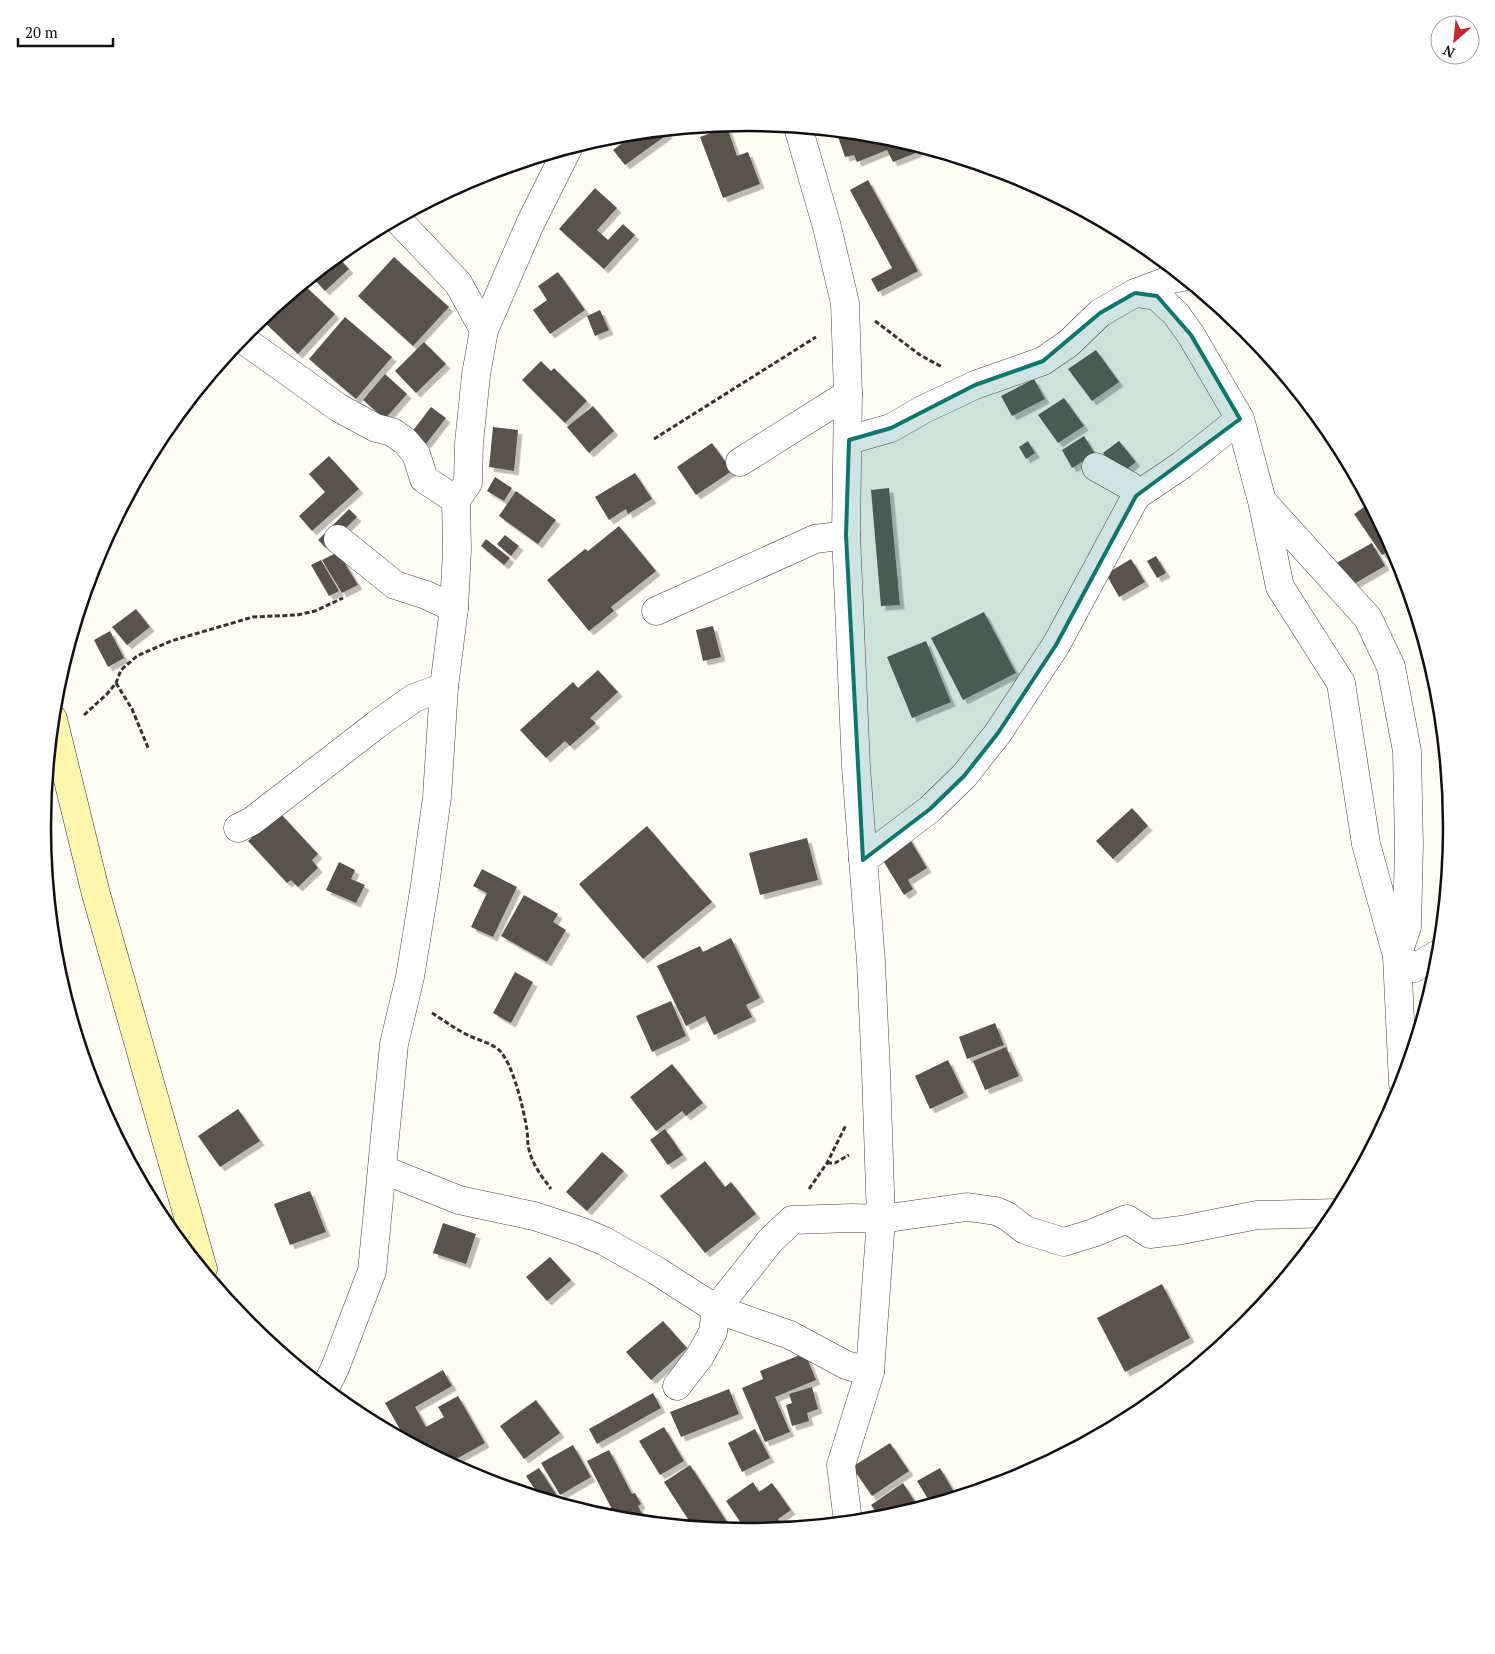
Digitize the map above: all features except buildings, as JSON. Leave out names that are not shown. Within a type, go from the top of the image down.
[{"type":"street","points":[[800,133],[827,227],[845,314],[848,394],[846,535],[856,767],[864,860],[875,1045],[881,1219],[870,1372],[841,1465],[847,1516]]},
{"type":"street","points":[[328,1382],[372,1270],[394,1044],[410,977],[437,797],[444,687],[454,608],[457,550],[456,500],[468,483],[469,443],[476,375],[484,330],[530,224],[565,155]]},
{"type":"street","points":[[401,223],[458,283],[484,330]]},
{"type":"street","points":[[848,440],[891,428],[924,409],[975,385],[1043,361],[1069,343],[1100,313],[1135,293],[1175,278]]},
{"type":"street","points":[[1135,293],[1157,296],[1176,314],[1191,335],[1240,418],[1262,501],[1280,587],[1341,683],[1366,844],[1397,956],[1402,1064]]},
{"type":"street","points":[[248,343],[340,408],[376,428],[392,432],[405,441],[416,454],[424,479],[456,500]]},
{"type":"street","points":[[740,462],[848,394]]},
{"type":"street","points":[[864,860],[930,808],[964,776],[998,733],[1056,645],[1136,496],[1182,465],[1240,418]]},
{"type":"street","points":[[1096,467],[1130,486],[1136,496]]},
{"type":"street","points":[[1262,501],[1368,618],[1390,668],[1407,751],[1409,817],[1407,927],[1397,956]]},
{"type":"street","points":[[656,610],[815,540],[846,535]]},
{"type":"street","points":[[338,540],[395,585],[426,594],[454,608]]},
{"type":"street","points":[[238,828],[252,821],[344,748],[414,698],[444,687]]},
{"type":"street","points":[[57,735],[96,894],[199,1256]]},
{"type":"street","points":[[1397,956],[1414,968],[1431,958]]},
{"type":"street","points":[[382,1174],[394,1174],[459,1200],[534,1216],[580,1231],[604,1241],[648,1266],[681,1285],[716,1309],[790,1335],[846,1365],[870,1372]]},
{"type":"street","points":[[677,1386],[700,1356],[714,1332],[716,1309],[770,1241],[792,1220],[881,1219],[967,1208],[996,1211],[1007,1216],[1025,1230],[1064,1242],[1127,1219],[1150,1234],[1182,1230],[1258,1215],[1326,1213]]},
{"type":"path","points":[[654,439],[828,329],[845,314],[874,320],[920,355],[966,377],[975,385]]},
{"type":"path","points":[[60,721],[83,716],[116,684],[121,670],[137,656],[171,641],[253,617],[297,615],[315,610],[343,598]]},
{"type":"path","points":[[116,684],[132,709],[149,750]]},
{"type":"path","points":[[410,977],[416,1004],[458,1030],[494,1046],[501,1052],[510,1069],[523,1107],[527,1145],[530,1155],[553,1192]]},
{"type":"path","points":[[792,1220],[801,1200],[826,1163],[848,1122]]},
{"type":"highlighted area","points":[[1135,293],[1157,296],[1191,335],[1240,419],[1136,496],[1056,645],[998,733],[964,776],[930,809],[863,860],[846,535],[849,440],[891,428],[975,385],[1043,361],[1100,313]]}]
